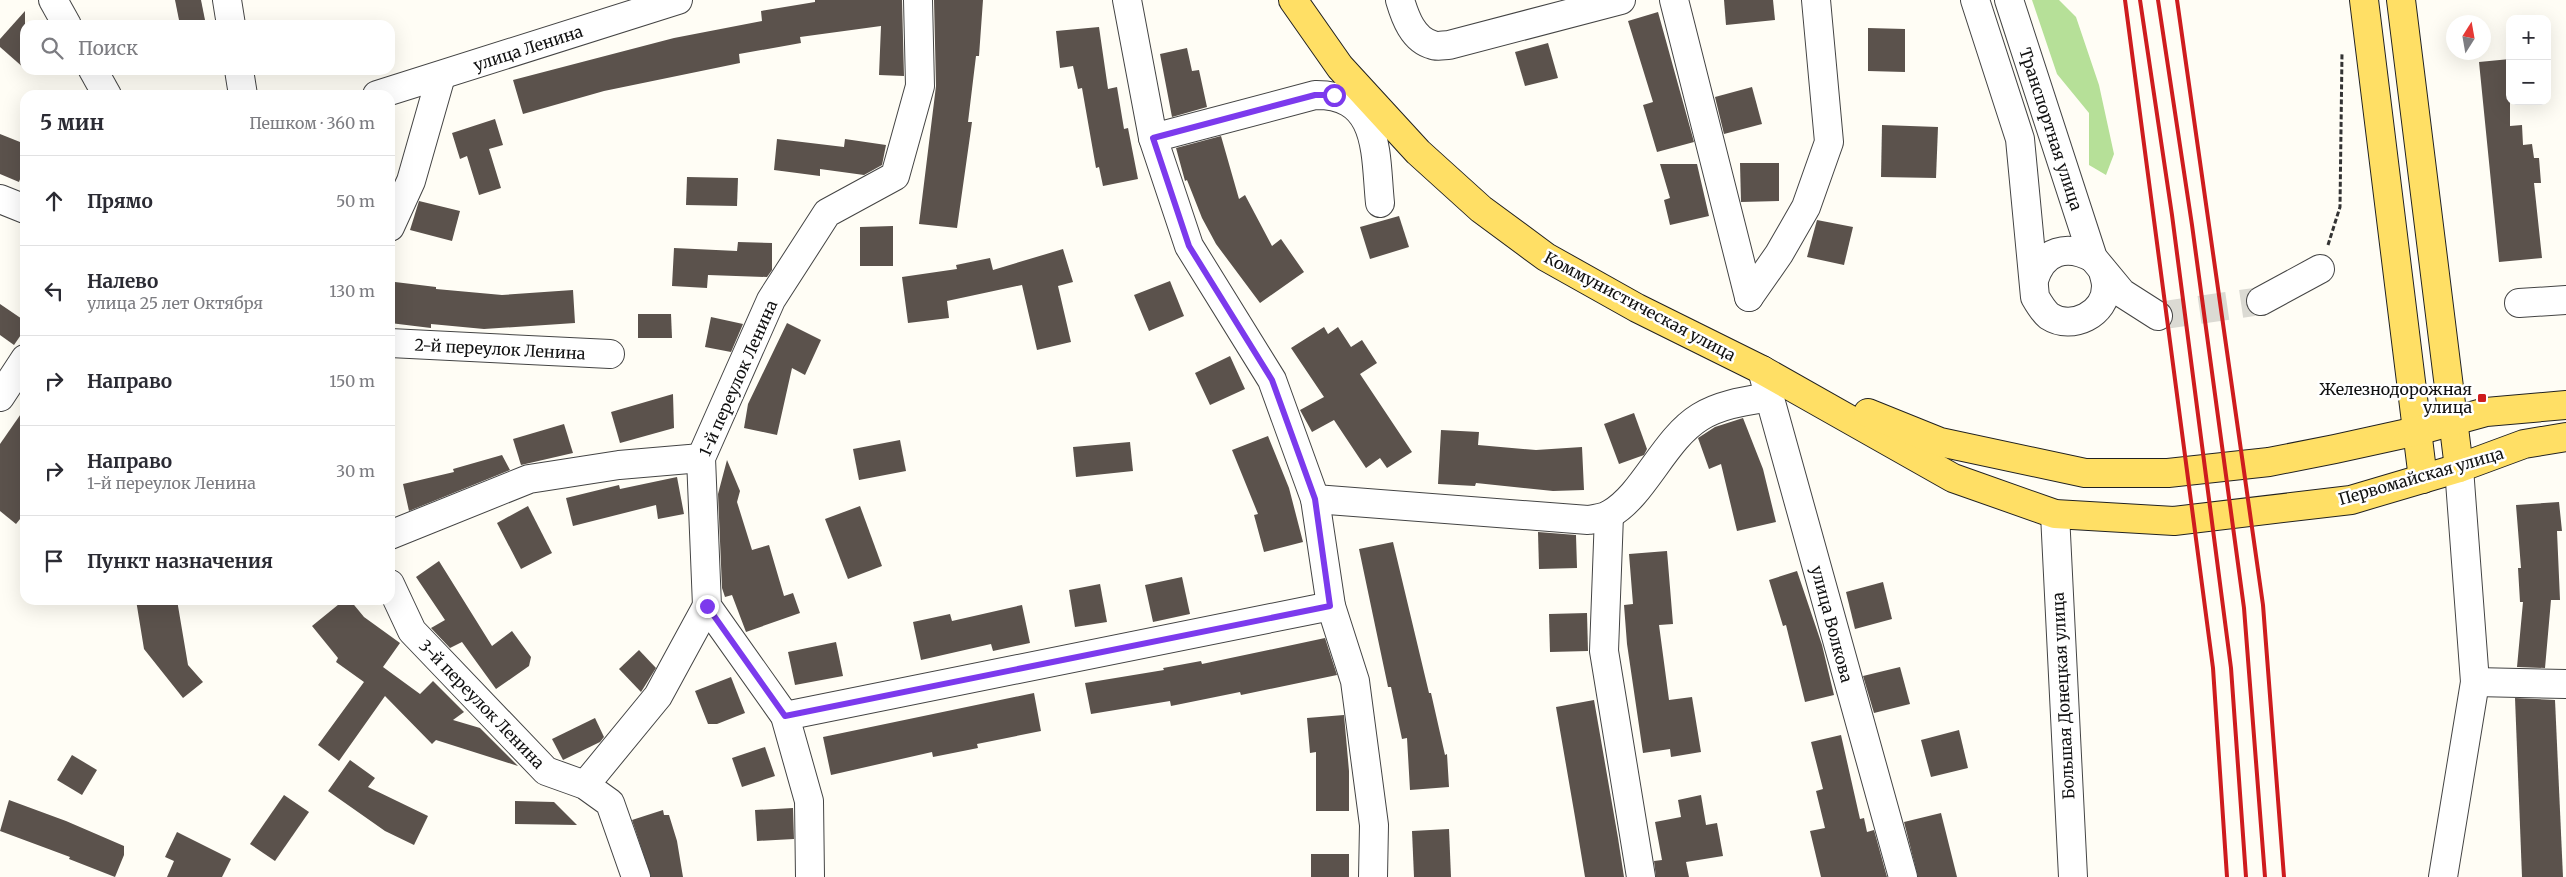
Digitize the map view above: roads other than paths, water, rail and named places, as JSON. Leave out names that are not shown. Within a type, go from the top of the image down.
[{"type":"main road","name":"Коммунистическая улица","points":[[1293,0],[1340,67],[1418,152],[1480,209],[1546,257],[1637,308],[1762,370],[1953,478],[2055,514],[2174,521]]},
{"type":"main road","points":[[2364,0],[2423,479]]},
{"type":"main road","points":[[2401,0],[2459,468]]},
{"type":"main road","name":"Коммунистическая улица","points":[[1762,370],[1940,442],[2085,473],[2168,473],[2269,462],[2418,431]]},
{"type":"main road","points":[[2418,431],[2486,412],[2566,405]]},
{"type":"main road","name":"Первомайская улица","points":[[2174,521],[2351,500],[2459,468],[2524,444],[2566,437]]},
{"type":"street","points":[[53,0],[65,20]]},
{"type":"street","points":[[227,0],[230,20]]},
{"type":"street","name":"улица Ленина","points":[[394,90],[678,0]]},
{"type":"street","name":"1-й переулок Ленина","points":[[707,606],[701,458],[771,300],[827,213],[896,176],[920,86],[918,0]]},
{"type":"street","points":[[1127,0],[1153,138],[1189,246],[1272,380],[1315,499],[1330,606],[1355,681],[1374,825],[1373,877]]},
{"type":"street","points":[[1400,0],[1407,22],[1420,37],[1432,45],[1449,45],[1621,0]]},
{"type":"street","points":[[1674,0],[1749,297],[1780,254],[1806,207],[1829,142],[1816,0]]},
{"type":"street","name":"Транспортная улица","points":[[1974,0],[2020,139],[2035,297],[2050,316],[2070,322],[2089,317],[2102,303],[2106,287],[2010,0]]},
{"type":"street","points":[[96,75],[104,90]]},
{"type":"street","points":[[240,75],[242,90]]},
{"type":"street","points":[[395,216],[411,181],[441,76]]},
{"type":"street","points":[[1153,138],[1315,95],[1334,95],[1352,102],[1371,128],[1380,203]]},
{"type":"street","points":[[0,199],[20,207]]},
{"type":"street","points":[[2034,280],[2044,261],[2054,253],[2069,250],[2082,252],[2098,264],[2122,293],[2158,316]]},
{"type":"street","points":[[2261,301],[2320,269]]},
{"type":"street","points":[[2519,303],[2566,300]]},
{"type":"street","name":"2-й переулок Ленина","points":[[395,343],[610,354]]},
{"type":"street","points":[[0,397],[20,367]]},
{"type":"street","name":"улица Волкова","points":[[1762,370],[1902,877]]},
{"type":"street","points":[[1315,499],[1588,520],[1609,515],[1626,502],[1678,437],[1700,417],[1723,406],[1770,397]]},
{"type":"street","points":[[395,533],[530,479],[619,465],[701,458]]},
{"type":"street","points":[[2444,877],[2475,682],[2459,468]]},
{"type":"street","name":"Большая Донецкая улица","points":[[2055,514],[2073,877]]},
{"type":"street","points":[[1609,515],[1604,651],[1641,877]]},
{"type":"street","name":"3-й переулок Ленина","points":[[395,595],[412,631],[546,771],[585,785],[610,803],[636,877]]},
{"type":"street","points":[[585,785],[658,696],[707,606],[785,716],[809,801],[810,877]]},
{"type":"street","points":[[785,716],[1330,606]]},
{"type":"street","points":[[2475,682],[2566,684]]},
{"type":"tunnel","points":[[2158,316],[2261,301]]},
{"type":"railway","points":[[2125,0],[2213,668],[2227,877]]},
{"type":"railway","points":[[2140,0],[2172,215],[2231,668],[2246,877]]},
{"type":"railway","points":[[2158,0],[2192,225],[2244,608],[2265,877]]},
{"type":"railway","points":[[2177,0],[2263,605],[2284,877]]},
{"type":"place","name":"Железнодорожная улица","points":[[2482,398]]}]
